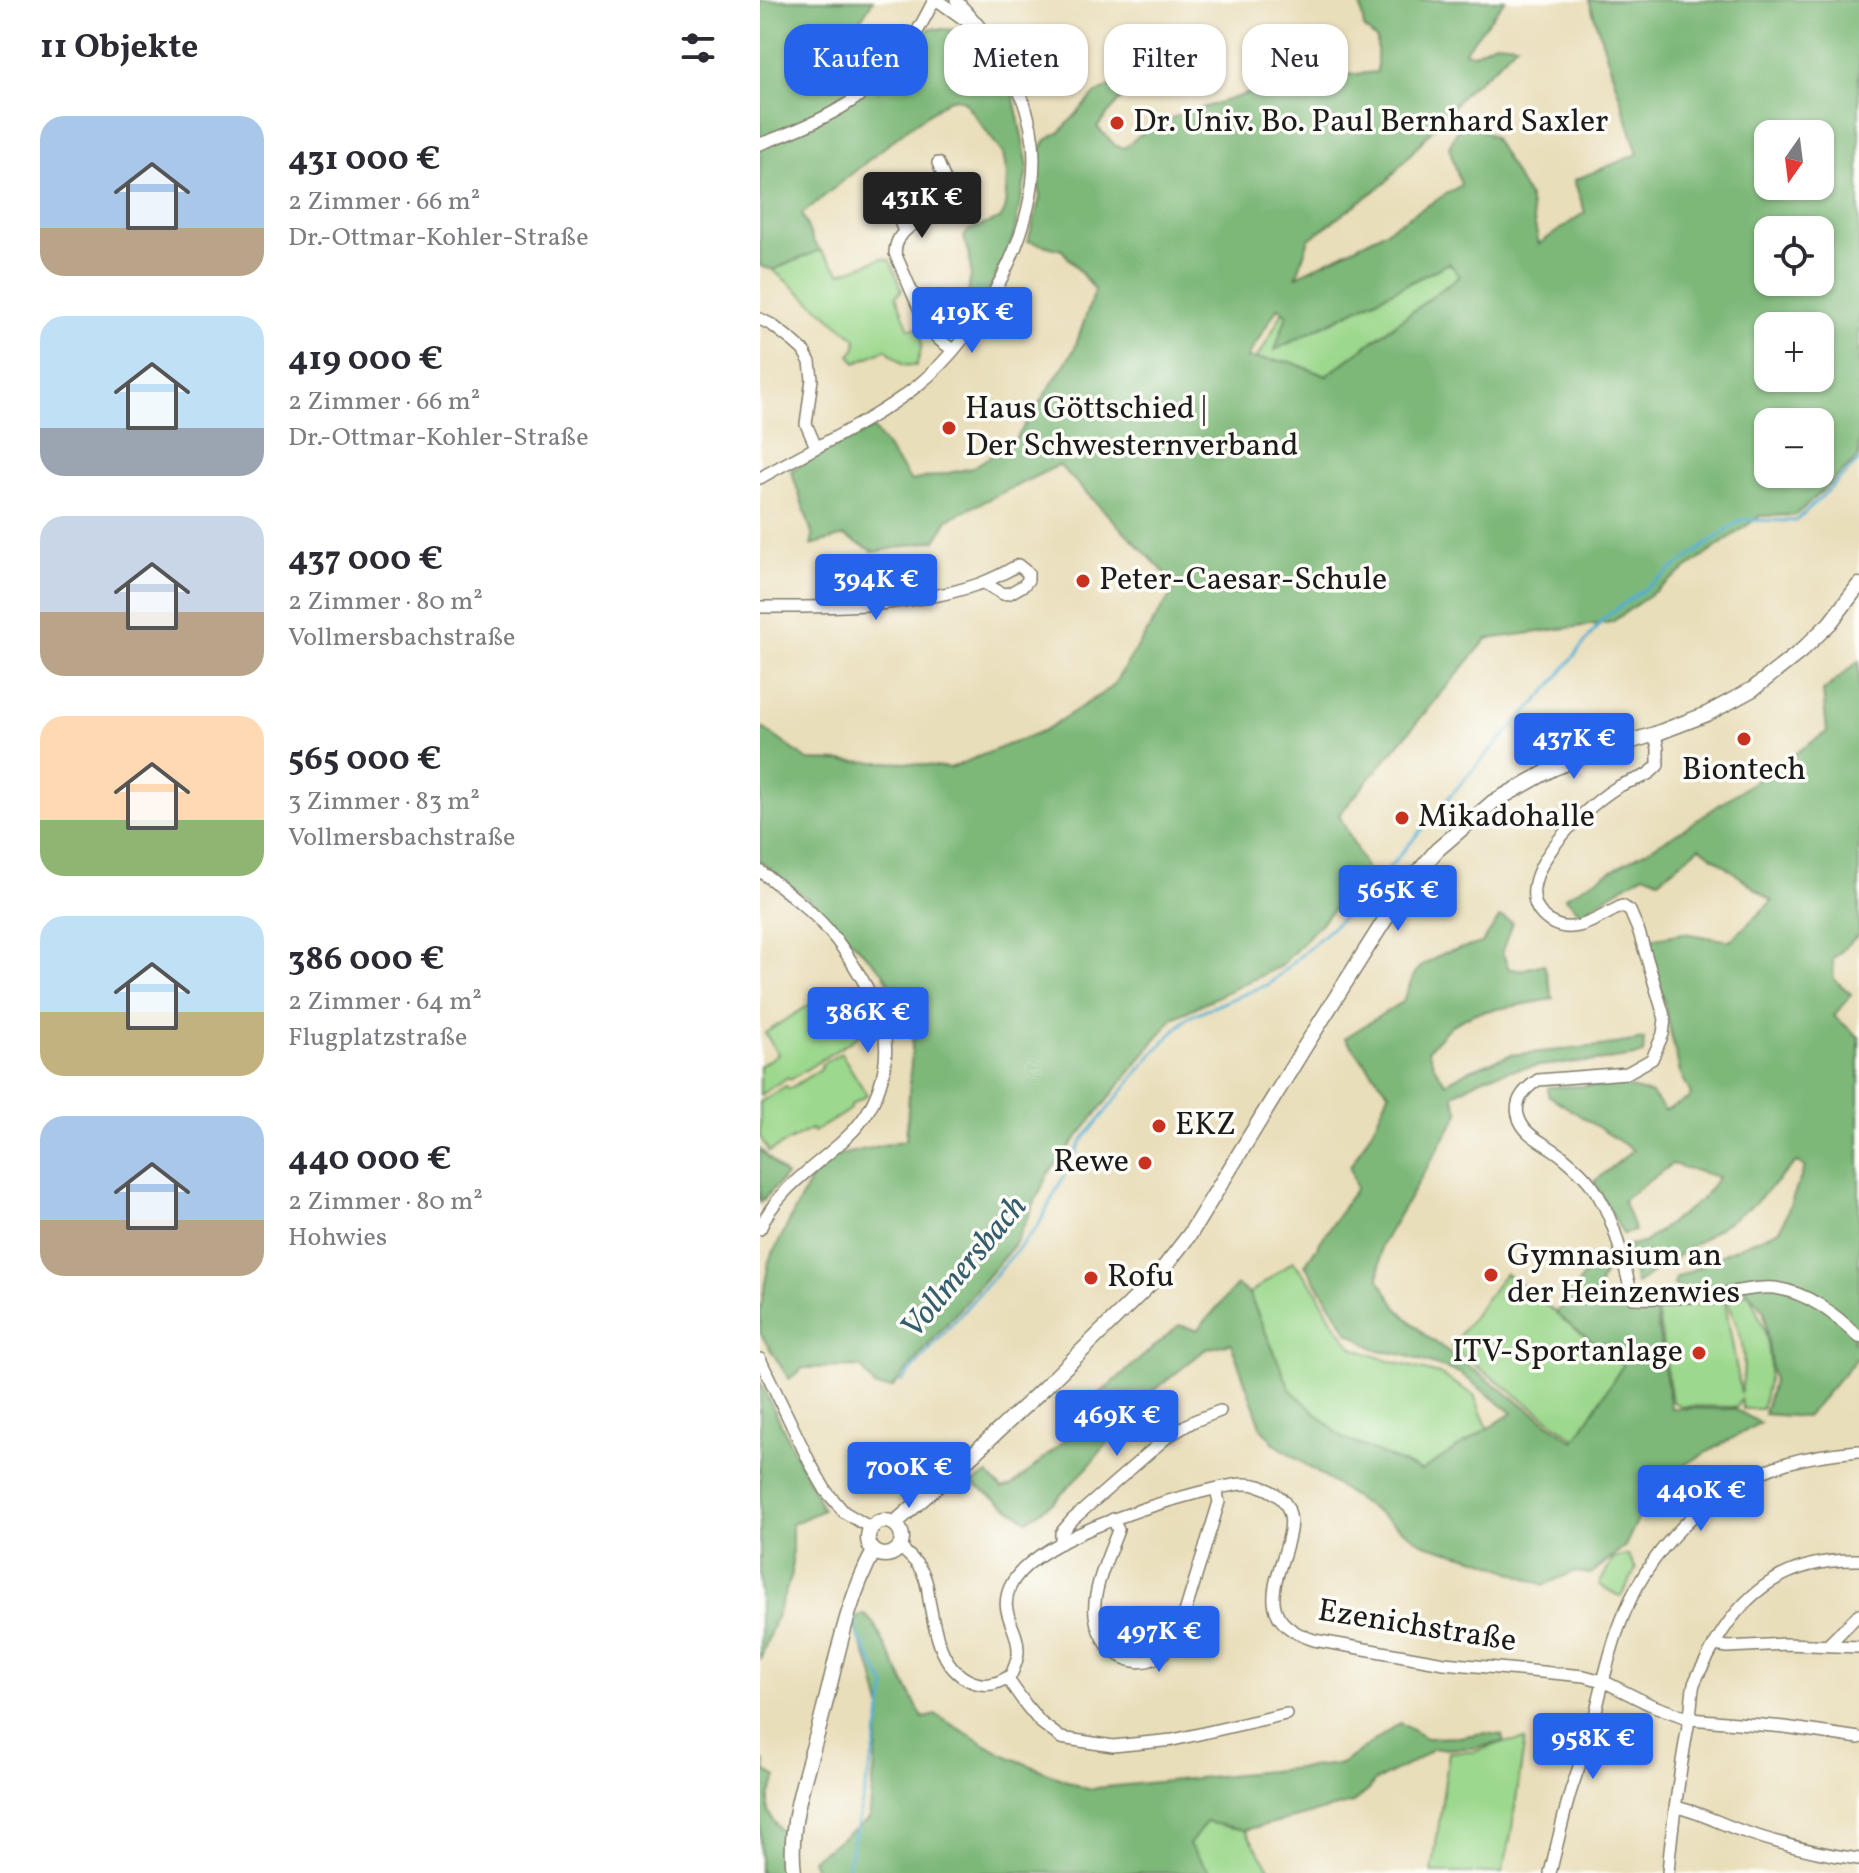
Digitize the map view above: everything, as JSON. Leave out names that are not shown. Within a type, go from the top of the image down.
[{"type":"main road","points":[[895,1523],[1044,1388],[1155,1279],[1190,1234],[1405,888],[1437,850],[1483,810],[1552,769],[1707,714],[1753,689],[1830,623],[1859,585]]},
{"type":"main road","points":[[881,1521],[895,1523],[903,1536],[900,1547],[890,1554],[874,1551],[869,1541],[871,1528],[881,1521]]},
{"type":"main road","points":[[794,1873],[792,1842],[801,1790],[846,1621],[860,1576],[874,1551]]},
{"type":"street","points":[[760,144],[820,120],[866,91],[906,50],[936,0],[971,24]]},
{"type":"street","points":[[956,0],[977,24]]},
{"type":"street","points":[[760,478],[899,400],[929,376],[953,350],[989,302],[1021,232],[1033,173],[1033,142],[1021,96]]},
{"type":"street","points":[[938,163],[954,202],[951,209],[903,229],[895,253],[925,322],[938,339],[953,350]]},
{"type":"street","points":[[884,182],[903,229]]},
{"type":"street","points":[[760,319],[794,342],[810,362],[812,379],[806,424],[816,447]]},
{"type":"street","points":[[760,607],[903,602],[984,583]]},
{"type":"street","points":[[1655,734],[1658,765],[1648,776],[1616,788],[1574,821],[1539,870],[1533,891],[1541,914],[1553,924],[1567,928],[1580,927],[1622,906],[1630,911],[1665,1019],[1663,1034],[1652,1059],[1627,1073],[1538,1080],[1526,1087],[1518,1103],[1521,1123],[1533,1137],[1561,1154],[1592,1186],[1617,1236],[1633,1298],[1771,1288],[1819,1303],[1859,1337]]},
{"type":"street","points":[[760,871],[828,930],[863,981],[882,1025],[886,1057],[879,1088],[867,1114],[849,1136],[788,1188],[760,1229]]},
{"type":"street","points":[[760,1359],[826,1491],[844,1512],[871,1528]]},
{"type":"street","points":[[1061,1543],[1061,1533],[1072,1520],[1167,1437],[1194,1421],[1220,1411]]},
{"type":"street","points":[[1550,1873],[1619,1627],[1646,1570],[1694,1516],[1736,1484],[1810,1457],[1859,1451]]},
{"type":"street","name":"Ezenichstraße","points":[[1007,1678],[1018,1653],[1006,1613],[1006,1600],[1009,1587],[1026,1567],[1048,1550],[1113,1519],[1162,1502],[1243,1484],[1264,1487],[1278,1495],[1288,1507],[1291,1517],[1289,1537],[1273,1597],[1280,1621],[1299,1635],[1444,1663],[1584,1676],[1603,1681]]},
{"type":"street","points":[[1113,1519],[1118,1530],[1096,1593],[1094,1613],[1099,1635],[1112,1653],[1129,1661],[1145,1661],[1172,1647],[1178,1635],[1219,1502],[1216,1489]]},
{"type":"street","points":[[900,1547],[922,1571],[935,1630],[944,1656],[953,1670],[967,1681],[982,1685],[1007,1678],[1040,1722],[1061,1738],[1113,1746],[1173,1740],[1286,1714]]},
{"type":"street","points":[[1668,1873],[1695,1683],[1714,1645],[1739,1610],[1780,1576],[1811,1563],[1859,1560]]},
{"type":"street","points":[[1829,1644],[1859,1614]]},
{"type":"street","points":[[1714,1645],[1829,1644],[1859,1647]]},
{"type":"street","points":[[1603,1681],[1651,1705],[1690,1719],[1785,1727],[1859,1738]]},
{"type":"street","points":[[1676,1807],[1783,1844],[1859,1859]]},
{"type":"green space","points":[[760,0],[873,0],[858,24],[784,24],[784,96],[928,96],[930,28],[944,29],[944,96],[1014,96],[1028,166],[1013,238],[990,289],[972,318],[965,314],[971,274],[964,237],[969,230],[1000,219],[1005,210],[1007,175],[1003,154],[964,101],[956,98],[948,100],[907,129],[802,214],[820,250],[773,270],[760,266]]},
{"type":"green space","points":[[1350,0],[1505,0],[1464,52],[1473,54],[1496,42],[1517,44],[1468,89],[1385,183],[1309,239],[1297,276],[1377,236],[1461,185],[1449,147],[1463,120],[1493,137],[1529,198],[1539,244],[1585,212],[1574,180],[1638,154],[1589,0],[1859,0],[1859,457],[1834,480],[1834,408],[1754,408],[1754,488],[1825,488],[1796,515],[1760,516],[1612,622],[1487,639],[1339,815],[1368,872],[1281,966],[1173,1018],[1048,1174],[1015,1244],[892,1388],[875,1387],[861,1367],[803,1368],[789,1379],[760,1333],[760,1311],[769,1261],[821,1159],[906,1140],[913,1031],[883,972],[818,907],[760,861],[760,726],[808,760],[909,763],[950,768],[1045,730],[1112,687],[1177,585],[1059,465],[948,519],[936,540],[875,552],[844,536],[811,545],[813,536],[791,470],[873,428],[911,481],[972,468],[1015,440],[1074,350],[1095,290],[1062,250],[1028,241],[1040,198],[1038,176],[1041,148],[1046,140],[1060,132],[1094,95],[1104,89],[1104,96],[1123,96],[1097,127],[1116,146],[1124,148],[1153,124],[1242,95],[1348,96],[1348,75],[1377,72],[1377,40],[1364,28],[1361,7]],"holes":[[[1449,263],[1460,276],[1326,376],[1291,362],[1247,358],[1278,307],[1287,315],[1275,350]]]},
{"type":"green space","points":[[820,250],[841,273],[882,258],[890,260],[902,290],[896,296],[909,329],[917,328],[920,332],[921,347],[916,366],[903,365],[886,349],[856,363],[850,355],[856,347],[855,338],[773,270]]},
{"type":"green space","points":[[1449,263],[1461,275],[1326,376],[1291,362],[1255,359],[1283,311],[1287,315],[1276,349]]},
{"type":"green space","points":[[1859,661],[1859,934],[1833,959],[1834,979],[1851,994],[1834,1016],[1859,1037],[1859,1321],[1853,1341],[1859,1348],[1859,1356],[1806,1417],[1764,1414],[1773,1382],[1764,1311],[1741,1284],[1685,1290],[1674,1285],[1676,1278],[1780,1230],[1805,1167],[1796,1162],[1754,1204],[1636,1284],[1627,1245],[1643,1243],[1702,1199],[1718,1177],[1672,1164],[1623,1200],[1635,1231],[1623,1234],[1594,1182],[1633,1150],[1548,1095],[1548,1087],[1619,1085],[1652,1094],[1665,1111],[1688,1099],[1691,1094],[1680,1072],[1649,939],[1684,933],[1730,941],[1772,901],[1700,847],[1659,880],[1644,874],[1580,913],[1565,897],[1679,832],[1827,732],[1823,691]]},
{"type":"green space","points":[[1500,917],[1512,922],[1502,952],[1509,969],[1544,964],[1553,999],[1475,1013],[1450,1026],[1428,1050],[1446,1083],[1510,1055],[1644,1039],[1643,1054],[1511,1070],[1482,1079],[1453,1095],[1459,1113],[1381,1246],[1379,1279],[1397,1308],[1425,1335],[1574,1441],[1623,1365],[1556,1314],[1593,1263],[1605,1272],[1600,1286],[1600,1296],[1604,1301],[1621,1305],[1654,1303],[1671,1408],[1735,1409],[1760,1423],[1657,1480],[1625,1546],[1591,1574],[1573,1572],[1544,1585],[1484,1561],[1424,1544],[1275,1444],[1262,1429],[1231,1343],[1206,1349],[1124,1415],[1126,1420],[1088,1467],[1055,1501],[1027,1520],[972,1483],[988,1474],[1002,1489],[1012,1486],[1099,1411],[1096,1397],[1179,1325],[1197,1330],[1237,1285],[1249,1294],[1290,1389],[1341,1437],[1421,1471],[1512,1413],[1460,1373],[1377,1350],[1349,1333],[1305,1265],[1356,1188],[1350,1167],[1375,1125],[1389,1093],[1345,1038],[1403,1001],[1415,973],[1423,965],[1444,953],[1482,943]]},
{"type":"green space","points":[[831,991],[860,1035],[790,1080],[788,1077],[760,1095],[760,1066],[778,1054],[765,1033]]},
{"type":"green space","points":[[841,1053],[867,1095],[814,1132],[811,1129],[769,1152],[760,1137],[760,1102],[786,1086],[789,1089]]},
{"type":"green space","points":[[760,1149],[786,1176],[760,1203]]},
{"type":"green space","points":[[1293,1261],[1315,1288],[1332,1320],[1353,1348],[1439,1374],[1474,1395],[1488,1429],[1421,1471],[1341,1437],[1290,1389],[1249,1294]]},
{"type":"green space","points":[[1505,1273],[1623,1365],[1576,1439],[1451,1347]]},
{"type":"green space","name":"ITV-Sportanlage","points":[[1749,1293],[1770,1357],[1762,1409],[1743,1409],[1741,1400],[1737,1407],[1680,1406],[1672,1401],[1657,1308],[1725,1302],[1741,1394],[1744,1367],[1742,1345],[1726,1299]]},
{"type":"green space","points":[[760,1381],[823,1510],[792,1524],[792,1574],[760,1660]]},
{"type":"green space","points":[[1628,1555],[1636,1569],[1621,1597],[1599,1585],[1613,1558]]},
{"type":"green space","points":[[864,1614],[874,1624],[923,1718],[936,1715],[1000,1753],[1086,1789],[1341,1764],[1400,1723],[1426,1738],[1483,1733],[1502,1735],[1504,1742],[1474,1748],[1432,1749],[1374,1782],[1353,1803],[1245,1830],[1206,1822],[1189,1845],[1211,1873],[817,1873],[812,1859],[869,1819],[881,1707],[872,1670],[855,1629],[857,1618]]},
{"type":"green space","points":[[1525,1740],[1510,1841],[1502,1873],[1432,1873],[1449,1752],[1474,1752],[1504,1742]]},
{"type":"green space","points":[[760,1758],[765,1762],[766,1772],[777,1778],[769,1796],[769,1812],[782,1832],[784,1873],[760,1873]]},
{"type":"green space","points":[[1206,1822],[1245,1830],[1273,1873],[1211,1873],[1188,1845]]},
{"type":"waterway","name":"Vollmersbach","points":[[901,1382],[1038,1226],[1081,1142],[1155,1051],[1188,1017],[1269,984],[1359,903],[1468,775],[1550,687],[1604,618],[1741,520],[1796,521],[1859,461]]},
{"type":"waterway","name":"Vollmersbach","points":[[848,1873],[886,1686],[861,1641],[855,1617]]},
{"type":"place","name":"Dr. Univ. Bo. Paul Bernhard Saxler","points":[[1117,123]]},
{"type":"place","name":"Haus Göttschied | Der Schwesternverband","points":[[949,428]]},
{"type":"place","name":"Peter-Caesar-Schule","points":[[1083,581]]},
{"type":"place","name":"Biontech","points":[[1744,739]]},
{"type":"place","name":"Mikadohalle","points":[[1402,818]]},
{"type":"place","name":"EKZ","points":[[1159,1126]]},
{"type":"place","name":"Rewe","points":[[1145,1163]]},
{"type":"place","name":"Gymnasium an der Heinzenwies","points":[[1491,1275]]},
{"type":"place","name":"Rofu","points":[[1091,1278]]},
{"type":"place","name":"ITV-Sportanlage","points":[[1699,1353]]}]
